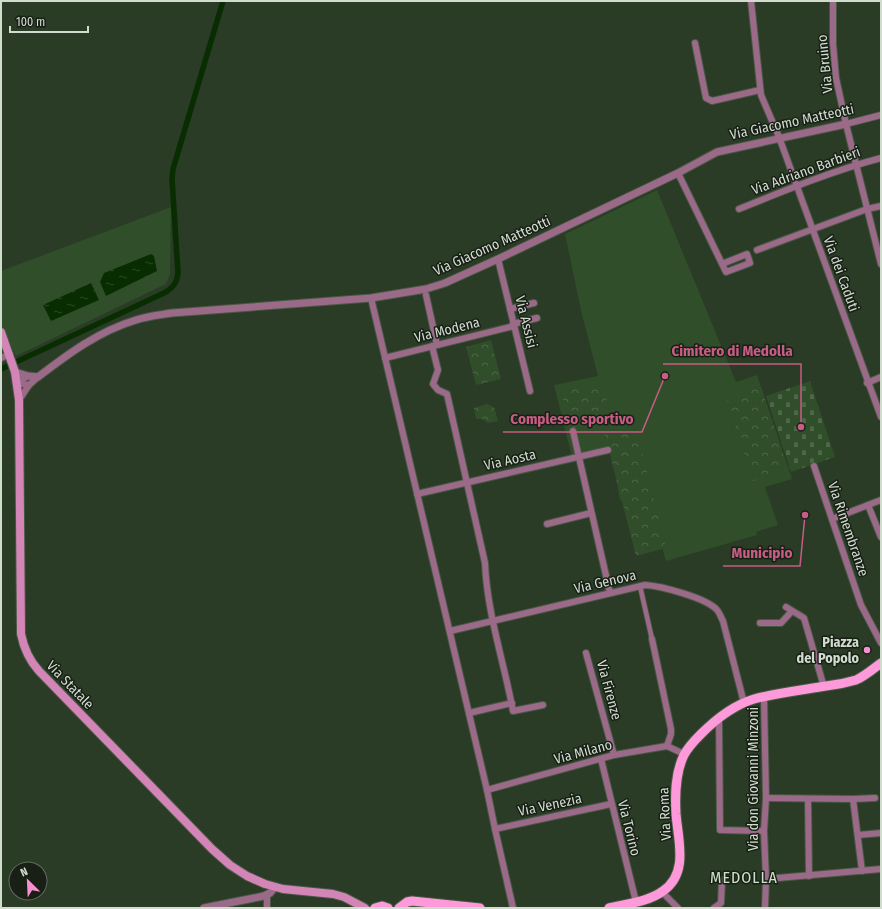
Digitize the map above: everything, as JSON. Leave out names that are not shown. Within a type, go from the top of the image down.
[{"type":"main road","name":"Via Statale","points":[[1,332],[15,371],[19,400],[21,629],[23,644],[27,654],[39,671],[216,853],[230,865],[247,876],[275,887],[334,894],[344,897],[362,907]]},
{"type":"main road","name":"Via Roma","points":[[609,908],[651,897],[662,892],[673,880],[678,870],[680,860],[676,798],[676,783],[679,767],[684,754],[702,733],[719,718],[744,703],[764,697],[855,680],[867,674],[877,663]]},
{"type":"main road","points":[[375,908],[382,906],[390,908],[400,907],[407,902],[414,901],[474,908]]},
{"type":"street","name":"Via dei Caduti","points":[[751,1],[761,95],[779,138],[881,418]]},
{"type":"street","name":"Via Bruino","points":[[833,1],[833,44],[836,78],[881,264]]},
{"type":"street","points":[[695,43],[706,98],[712,100],[760,90]]},
{"type":"street","name":"Via Giacomo Matteotti","points":[[38,377],[95,337],[111,329],[136,320],[172,313],[371,298],[426,289],[445,283],[498,260],[678,173],[718,152],[881,115]]},
{"type":"street","name":"Via Adriano Barbieri","points":[[739,209],[856,164],[881,158]]},
{"type":"street","points":[[678,173],[722,264]]},
{"type":"street","points":[[757,250],[867,209],[881,206]]},
{"type":"street","name":"Via Assisi","points":[[498,260],[530,391]]},
{"type":"street","points":[[426,295],[438,370],[433,384],[438,390],[447,394],[485,563],[493,620],[513,711],[543,705]]},
{"type":"street","points":[[371,298],[450,630],[513,908]]},
{"type":"street","points":[[510,309],[534,303]]},
{"type":"street","name":"Via Modena","points":[[385,358],[537,318]]},
{"type":"street","points":[[1,358],[10,356]]},
{"type":"street","points":[[15,371],[28,376],[38,377]]},
{"type":"street","points":[[17,383],[28,376]]},
{"type":"street","points":[[19,400],[29,385],[38,377]]},
{"type":"street","points":[[867,383],[881,377]]},
{"type":"street","points":[[17,383],[29,385]]},
{"type":"street","points":[[572,431],[610,593]]},
{"type":"street","name":"Via Aosta","points":[[417,494],[608,450]]},
{"type":"street","name":"Via Rimembranze","points":[[814,466],[861,604],[881,643]]},
{"type":"street","points":[[832,519],[881,500]]},
{"type":"street","points":[[868,505],[881,537]]},
{"type":"street","points":[[547,524],[591,513]]},
{"type":"street","name":"Via Genova","points":[[450,630],[640,586],[651,585],[696,597],[708,603],[717,610],[723,621],[744,703]]},
{"type":"street","points":[[640,586],[672,729],[667,746],[684,754]]},
{"type":"street","points":[[760,623],[781,623],[789,609],[804,618],[824,687]]},
{"type":"street","name":"Via Firenze","points":[[586,653],[614,755]]},
{"type":"street","name":"Via don Giovanni Minzoni","points":[[764,697],[766,798],[764,831],[766,879],[765,908]]},
{"type":"street","points":[[469,713],[512,703]]},
{"type":"street","points":[[719,718],[720,830],[764,831]]},
{"type":"street","name":"Via Milano","points":[[487,790],[614,755],[667,746]]},
{"type":"street","name":"Via Torino","points":[[600,759],[636,902]]},
{"type":"street","points":[[766,798],[876,798]]},
{"type":"street","points":[[808,799],[809,876]]},
{"type":"street","points":[[853,799],[862,871]]},
{"type":"street","name":"Via Venezia","points":[[494,829],[611,804]]},
{"type":"street","points":[[858,835],[881,833]]},
{"type":"street","points":[[766,879],[881,869]]},
{"type":"street","points":[[714,908],[721,903],[722,880]]},
{"type":"street","points":[[204,908],[267,895],[275,887]]},
{"type":"street","points":[[662,892],[677,907]]},
{"type":"street","points":[[267,895],[267,908]]},
{"type":"green space","points":[[657,190],[736,382],[757,375],[792,479],[765,487],[778,525],[756,532],[757,535],[666,561],[648,499],[620,500],[611,452],[573,461],[554,385],[598,376],[582,315],[565,234]]},
{"type":"green space","points":[[171,207],[170,274],[166,284],[16,356],[1,327],[1,271]]},
{"type":"green space","points":[[491,340],[501,379],[476,385],[466,347]]},
{"type":"green space","points":[[810,381],[835,457],[791,472],[766,396]]},
{"type":"green space","points":[[601,382],[612,419],[569,428],[561,389]]},
{"type":"green space","points":[[761,387],[788,469],[753,481],[727,399]]},
{"type":"green space","points":[[487,404],[494,407],[498,421],[488,423],[482,419],[476,419],[474,408]]},
{"type":"green space","points":[[636,429],[666,548],[636,556],[605,435]]},
{"type":"water","points":[[151,254],[154,256],[157,271],[106,296],[100,282],[104,273]]},
{"type":"water","points":[[91,283],[99,300],[51,321],[43,305]]},
{"type":"waterway","points":[[1,369],[164,293],[176,282],[178,273],[172,179],[173,169],[223,1]]},
{"type":"place","name":"Complesso sportivo","points":[[665,376]]},
{"type":"place","name":"Cimitero di Medolla","points":[[801,427]]},
{"type":"place","name":"Municipio","points":[[805,515]]},
{"type":"place","name":"Piazza del Popolo","points":[[867,650]]},
{"type":"district","name":"MEDOLLA","points":[[744,877]]}]
